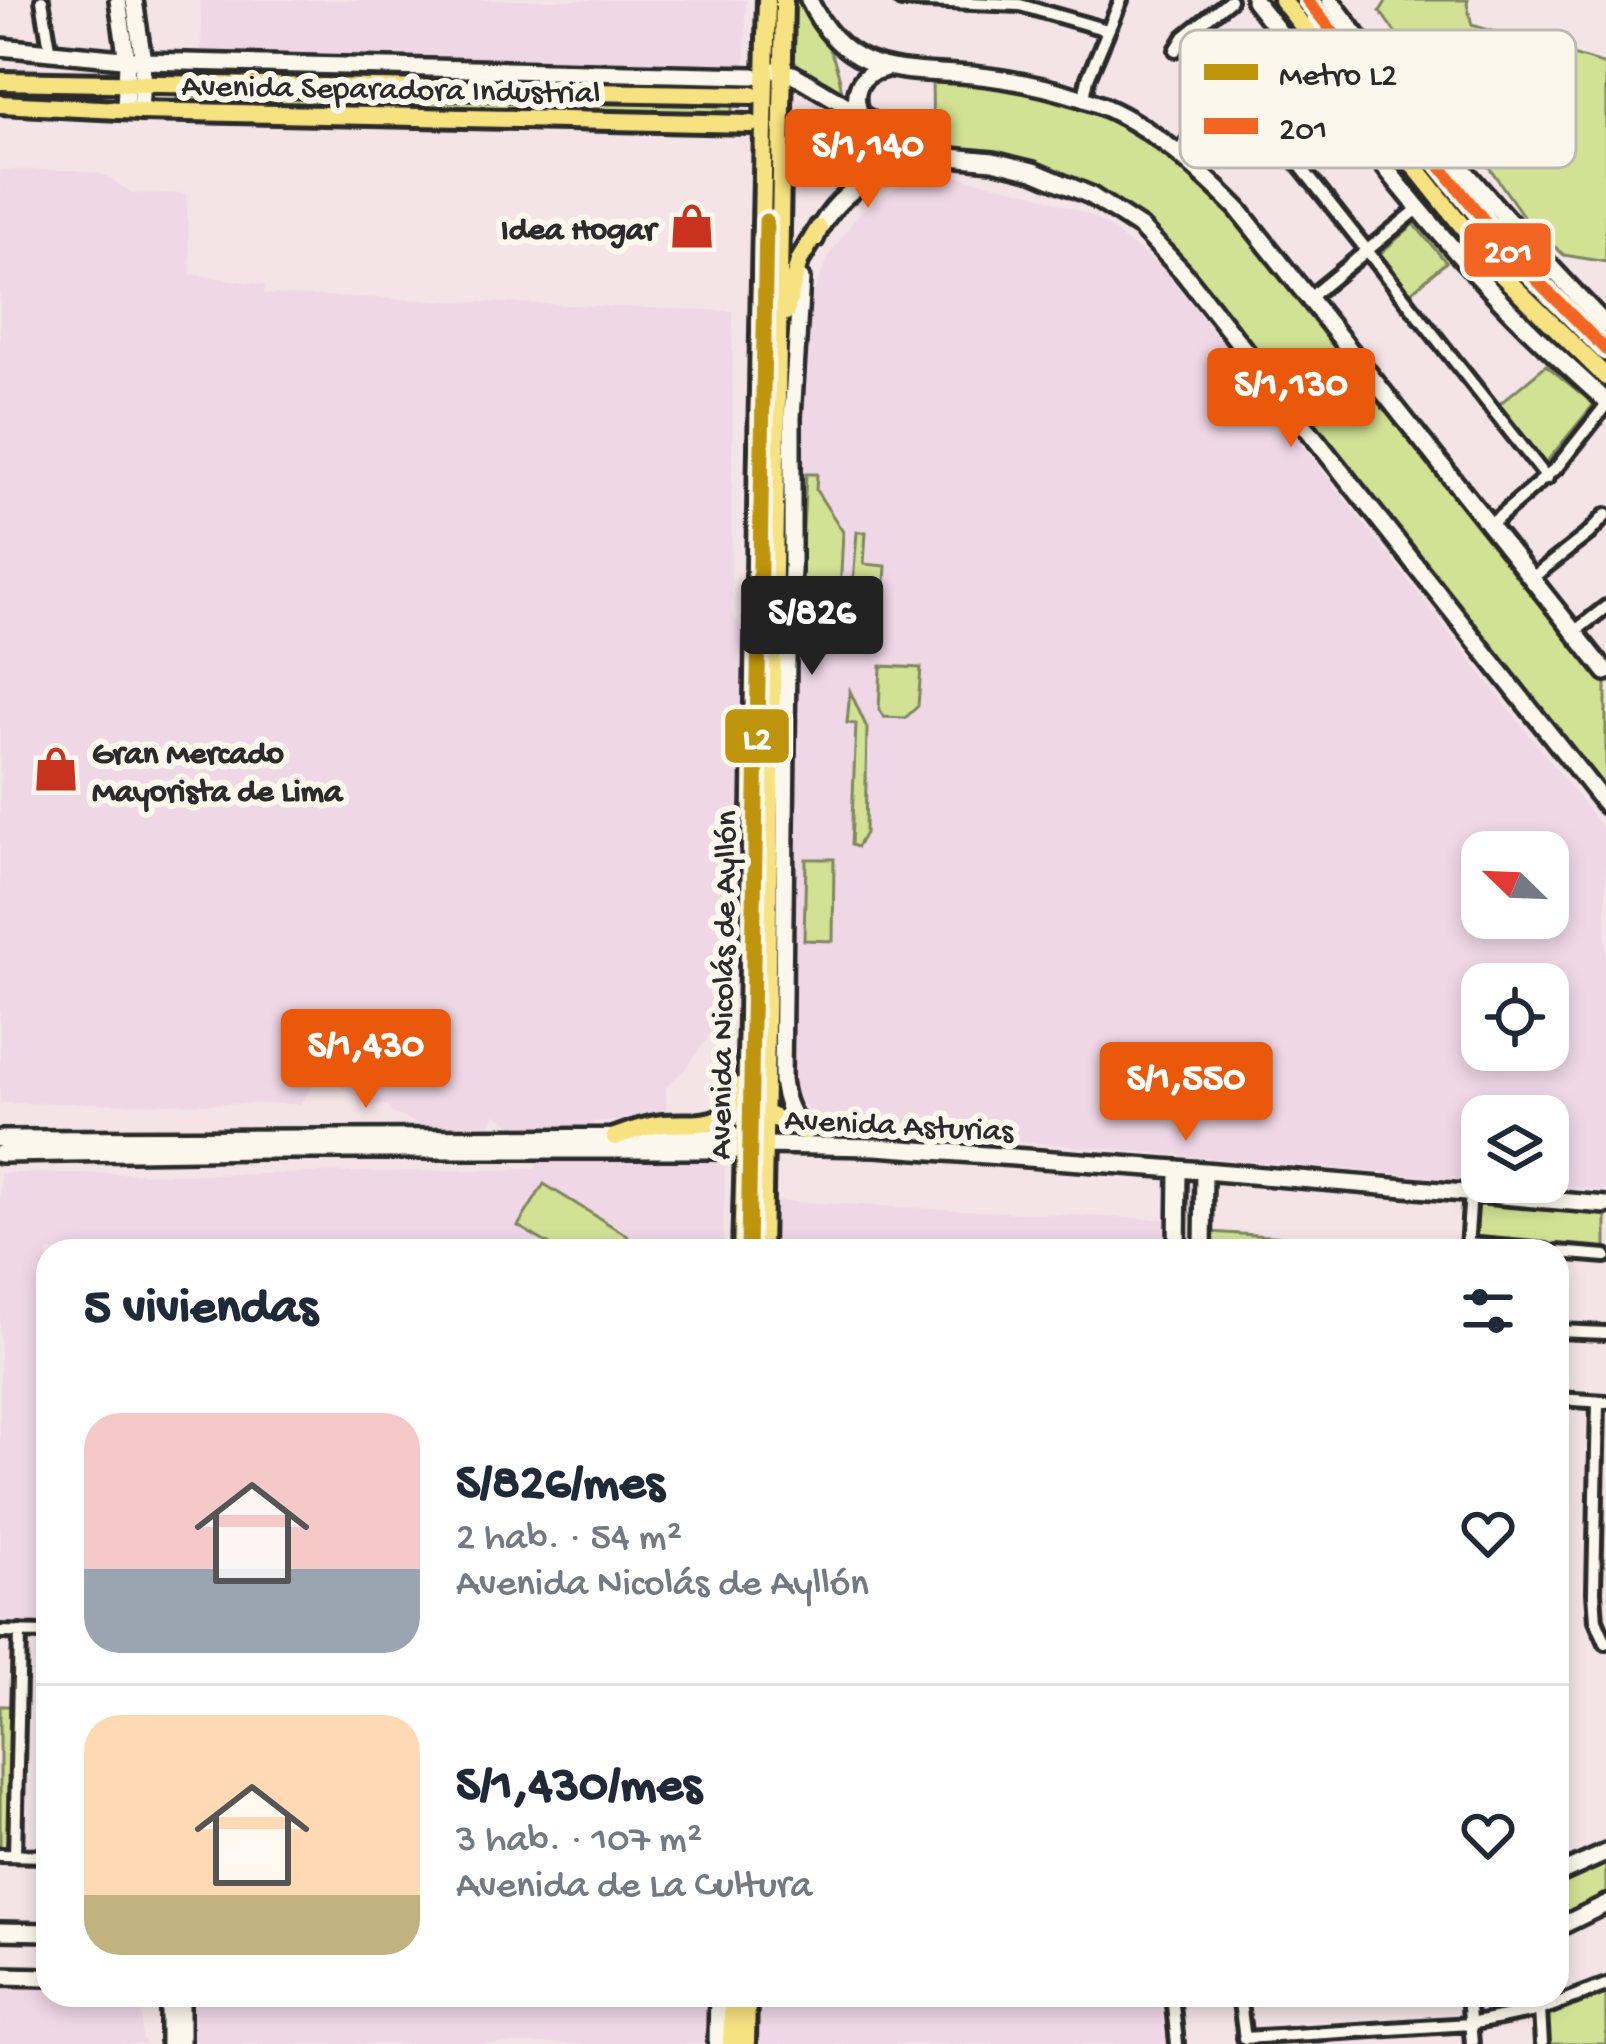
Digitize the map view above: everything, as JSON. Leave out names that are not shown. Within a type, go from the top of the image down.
[{"type":"main road","name":"Avenida Nicolás de Ayllón","points":[[761,1239],[749,1066],[767,0]]},
{"type":"main road","name":"Avenida Nicolás de Ayllón","points":[[743,1239],[753,1144],[764,1113],[777,354],[763,78],[784,0]]},
{"type":"main road","points":[[1306,30],[1295,2],[1331,6]]},
{"type":"main road","name":"Avenida Separadora Industrial","points":[[0,81],[763,78]]},
{"type":"main road","points":[[763,78],[751,124],[763,164]]},
{"type":"main road","name":"Avenida Separadora Industrial","points":[[0,104],[751,124]]},
{"type":"main road","points":[[1415,168],[1499,272],[1606,377]]},
{"type":"main road","points":[[1440,168],[1512,255],[1606,350]]},
{"type":"main road","points":[[777,354],[792,281],[819,228]]},
{"type":"main road","points":[[615,1137],[645,1127],[716,1121],[734,1107],[749,1066]]},
{"type":"main road","points":[[764,1113],[806,1131]]},
{"type":"main road","points":[[731,2044],[733,2007]]},
{"type":"main road","points":[[746,2044],[747,2007]]},
{"type":"street","points":[[42,0],[51,54]]},
{"type":"street","points":[[118,0],[135,61]]},
{"type":"street","points":[[133,111],[134,0]]},
{"type":"street","points":[[808,0],[830,34],[854,54],[886,69],[1021,81],[1084,98],[1140,126],[1180,154]]},
{"type":"street","points":[[901,0],[1020,4],[1106,30]]},
{"type":"street","points":[[1084,98],[1120,0]]},
{"type":"street","points":[[1193,30],[1230,0]]},
{"type":"street","points":[[1254,0],[1277,30]]},
{"type":"street","points":[[1306,30],[1331,6],[1350,30]]},
{"type":"street","points":[[1176,50],[1180,44]]},
{"type":"street","points":[[0,47],[135,61],[763,78]]},
{"type":"street","points":[[861,116],[856,106],[859,84],[866,75],[886,69]]},
{"type":"street","name":"Avenida Separadora Industrial","points":[[763,78],[806,81],[928,155],[993,161],[1033,171],[1090,195],[1141,228],[1182,271],[1606,805]]},
{"type":"street","points":[[819,228],[869,178],[928,155]]},
{"type":"street","points":[[1195,168],[1238,208],[1606,672]]},
{"type":"street","points":[[1302,168],[1547,478]]},
{"type":"street","points":[[1387,168],[1501,301],[1606,403],[1547,478],[1490,525]]},
{"type":"street","points":[[1463,168],[1606,325]]},
{"type":"street","points":[[1310,297],[1419,208]]},
{"type":"street","name":"Avenida Nicolás de Ayllón","points":[[806,1131],[789,1111],[782,1080],[787,660],[791,417],[799,292],[819,228]]},
{"type":"street","points":[[1532,578],[1606,515]]},
{"type":"street","points":[[1574,632],[1606,607]]},
{"type":"street","points":[[806,1131],[829,1145]]},
{"type":"street","points":[[0,1154],[615,1137],[753,1144]]},
{"type":"street","points":[[0,1139],[404,1143],[527,1152],[753,1144]]},
{"type":"street","name":"Avenida Asturias","points":[[753,1144],[829,1145],[1461,1191]]},
{"type":"street","points":[[1178,1169],[1178,1239]]},
{"type":"street","points":[[1203,1239],[1204,1171]]},
{"type":"street","name":"Avenida Asturias","points":[[1569,1201],[1606,1205]]},
{"type":"street","points":[[1468,1239],[1470,1203]]},
{"type":"street","points":[[1569,1253],[1606,1256]]},
{"type":"street","points":[[1569,1332],[1606,1334]]},
{"type":"street","points":[[1569,1400],[1602,1402],[1596,1620],[1606,1643]]},
{"type":"street","points":[[0,1632],[36,1633]]},
{"type":"street","points":[[15,1855],[20,1632]]},
{"type":"street","points":[[0,1700],[19,1701]]},
{"type":"street","points":[[1569,1870],[1606,1853]]},
{"type":"street","points":[[0,1855],[36,1856]]},
{"type":"street","points":[[1569,1922],[1606,1904]]},
{"type":"street","points":[[0,1931],[36,1932]]},
{"type":"street","points":[[0,1976],[36,1977]]},
{"type":"street","points":[[1569,1999],[1606,1985]]},
{"type":"street","points":[[169,2007],[169,2044]]},
{"type":"street","points":[[181,2007],[181,2044]]},
{"type":"street","points":[[717,2044],[718,2007]]},
{"type":"street","points":[[1173,2007],[1177,2044]]},
{"type":"street","points":[[1241,2007],[1245,2041],[1470,2024],[1548,2007]]},
{"type":"street","points":[[1469,2007],[1472,2044]]},
{"type":"street","points":[[1540,2010],[1542,2044]]},
{"type":"street","points":[[1398,2029],[1399,2044]]},
{"type":"shaded area","points":[[200,0],[746,0],[745,68],[200,56]]},
{"type":"shaded area","points":[[0,170],[76,170],[105,175],[133,194],[186,193],[191,274],[265,285],[264,294],[733,311],[731,613],[743,628],[741,850],[727,874],[721,998],[707,1039],[666,1087],[667,1119],[514,1126],[496,1114],[490,1124],[421,1125],[390,1112],[389,1105],[371,1105],[320,1074],[300,1104],[0,1103]]},
{"type":"shaded area","points":[[951,175],[1033,193],[1094,217],[1165,270],[1606,833],[1606,1190],[1569,1187],[1569,1095],[1461,1095],[1461,1179],[827,1125],[788,1090],[799,327],[830,254],[860,212],[904,183]]},
{"type":"shaded area","points":[[542,1158],[725,1160],[723,1239],[36,1239],[36,1624],[0,1622],[0,1173],[535,1169]]},
{"type":"shaded area","points":[[776,1201],[1173,1220],[1172,1239],[774,1239]]},
{"type":"shaded area","points":[[0,1984],[36,1984],[36,2007],[142,2007],[142,2039],[147,2044],[0,2044]]},
{"type":"shaded area","points":[[185,2007],[714,2007],[713,2044],[183,2044]]},
{"type":"shaded area","points":[[758,2007],[1161,2007],[1166,2044],[757,2044]]},
{"type":"green space","points":[[795,0],[803,0],[829,48],[842,99],[793,64]]},
{"type":"green space","points":[[1387,0],[1468,0],[1472,25],[1489,30],[1393,30],[1380,11]]},
{"type":"green space","points":[[1576,56],[1606,65],[1606,262],[1564,255],[1526,220],[1490,168],[1576,168]]},
{"type":"green space","points":[[932,78],[978,81],[1084,102],[1142,133],[1180,160],[1180,168],[1191,168],[1205,178],[1606,682],[1606,805],[1171,249],[1117,204],[1062,174],[1002,156],[933,149]]},
{"type":"green space","points":[[176,93],[732,103],[732,115],[178,107]]},
{"type":"green space","points":[[1414,224],[1446,262],[1409,294],[1377,256]]},
{"type":"green space","points":[[1546,365],[1594,404],[1544,465],[1497,406]]},
{"type":"green space","points":[[806,474],[817,474],[816,490],[843,532],[839,614],[822,620],[822,605],[799,604]]},
{"type":"green space","points":[[857,532],[866,532],[864,564],[886,566],[882,630],[873,629],[851,611]]},
{"type":"green space","points":[[881,666],[921,668],[918,706],[905,718],[884,717],[879,710]]},
{"type":"green space","points":[[850,691],[867,728],[865,833],[857,847],[851,845],[856,724],[847,723]]},
{"type":"green space","points":[[806,859],[834,859],[833,941],[804,940]]},
{"type":"green space","points":[[544,1184],[628,1236],[540,1239],[518,1226]]},
{"type":"green space","points":[[1474,1203],[1606,1210],[1606,1252],[1569,1249],[1569,1239],[1472,1239]]},
{"type":"green space","points":[[1210,1232],[1316,1239],[1210,1239]]},
{"type":"green space","points":[[0,1706],[14,1706],[11,1851],[0,1851]]},
{"type":"green space","points":[[1606,1860],[1606,1898],[1569,1917],[1569,1876]]},
{"type":"green space","points":[[1606,1990],[1606,2044],[1548,2044],[1546,2014]]},
{"type":"metro line","name":"L2","points":[[748,1239],[766,221]]},
{"type":"transit line","name":"201","points":[[1307,0],[1331,30]]},
{"type":"transit line","name":"201","points":[[1442,168],[1512,255],[1606,350]]},
{"type":"place","name":"Idea Hogar","points":[[692,226]]},
{"type":"place","name":"Gran Mercado Mayorista de Lima","points":[[56,769]]}]
